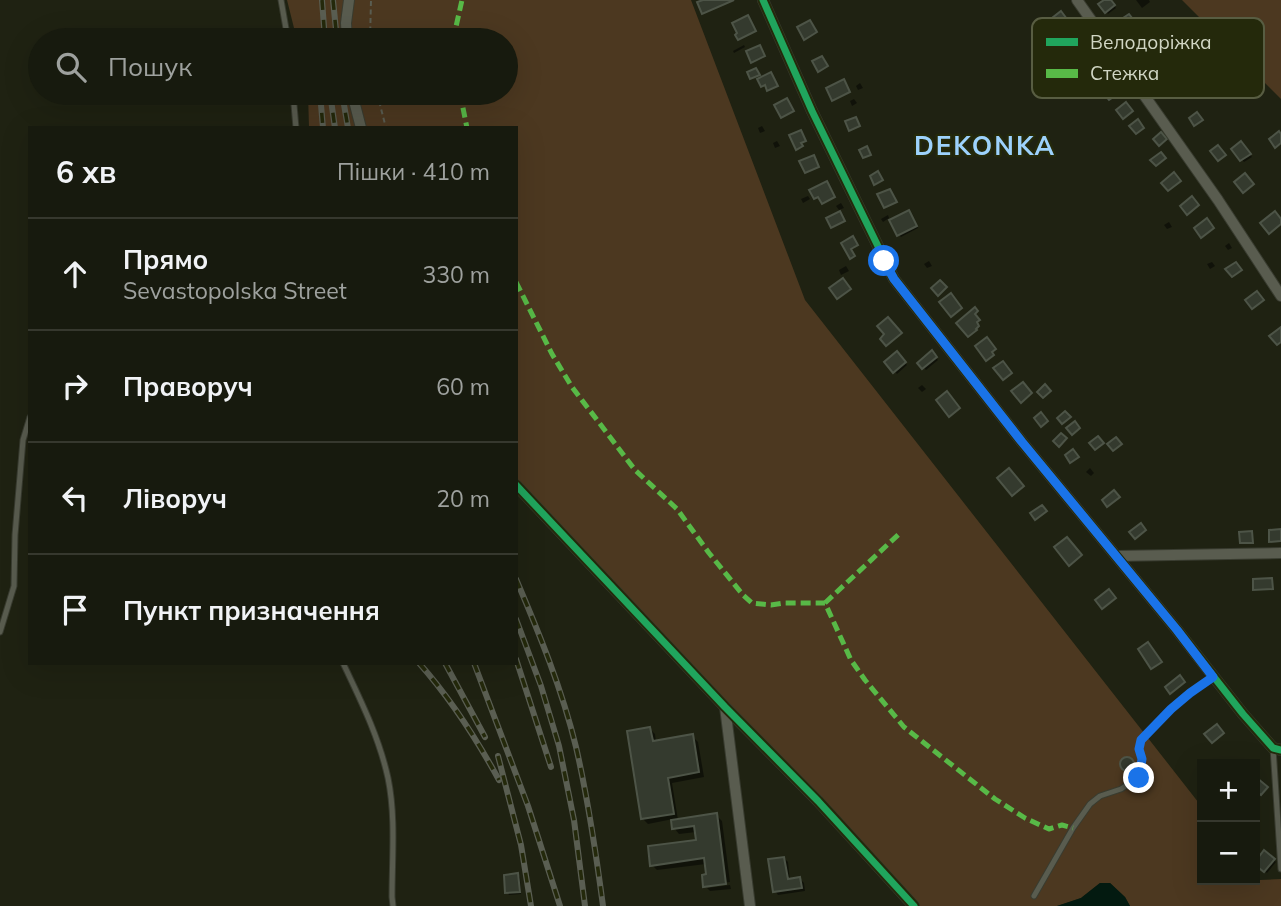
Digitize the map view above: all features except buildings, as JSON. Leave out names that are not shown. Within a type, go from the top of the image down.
[{"type":"street","points":[[346,28],[349,0]]},
{"type":"street","points":[[763,0],[812,111],[894,279],[1213,677],[1277,749]]},
{"type":"street","points":[[1077,0],[1090,18]]},
{"type":"street","points":[[1146,98],[1281,296]]},
{"type":"street","points":[[355,105],[360,126]]},
{"type":"street","points":[[518,487],[818,801],[914,906]]},
{"type":"street","points":[[1116,556],[1281,553]]},
{"type":"street","points":[[725,706],[750,906]]},
{"type":"lane","points":[[281,0],[286,28]]},
{"type":"lane","points":[[294,105],[296,126]]},
{"type":"lane","points":[[0,632],[14,586],[15,535],[23,440],[28,424]]},
{"type":"lane","points":[[344,665],[373,725],[388,780],[392,822],[393,906]]},
{"type":"lane","points":[[1034,896],[1090,804],[1100,796],[1121,789],[1139,778],[1141,740],[1171,709],[1213,677]]},
{"type":"lane","points":[[1277,749],[1281,869]]},
{"type":"path","points":[[370,28],[371,0]]},
{"type":"path","points":[[380,105],[385,126]]},
{"type":"shaded area","points":[[287,0],[691,0],[805,300],[1197,801],[1197,885],[1260,885],[1260,880],[1281,879],[1281,906],[1130,906],[1125,897],[1110,883],[1100,883],[1081,898],[1057,906],[914,906],[518,487],[518,126],[309,126],[308,105],[518,105],[518,28],[294,28]]},
{"type":"shaded area","points":[[1182,0],[1281,0],[1281,99],[1264,82],[1264,18],[1200,18]]},
{"type":"shaded area","points":[[1100,883],[1110,883],[1125,897],[1130,906],[1057,906],[1081,898]]},
{"type":"railway","points":[[322,0],[324,28]]},
{"type":"railway","points":[[333,0],[336,28]]},
{"type":"railway","points":[[321,105],[323,126]]},
{"type":"railway","points":[[332,105],[335,126]]},
{"type":"railway","points":[[344,105],[348,126]]},
{"type":"railway","points":[[518,584],[549,661],[570,725],[588,806],[603,906]]},
{"type":"railway","points":[[518,624],[541,686],[559,746],[574,820],[585,906]]},
{"type":"railway","points":[[421,665],[462,719],[499,780]]},
{"type":"railway","points":[[446,665],[485,737]]},
{"type":"railway","points":[[475,665],[528,806],[560,906]]},
{"type":"railway","points":[[518,665],[551,767]]},
{"type":"railway","points":[[498,756],[521,845],[531,906]]},
{"type":"marked path","points":[[456,28],[462,0]]},
{"type":"marked path","points":[[462,105],[467,126]]},
{"type":"marked path","points":[[518,286],[572,387],[635,470],[677,509],[743,595],[752,603],[771,605],[825,603],[851,660],[904,727],[995,799],[1025,818],[1049,829],[1062,825],[1073,828]]},
{"type":"marked path","points":[[825,603],[899,534]]},
{"type":"cycle path","points":[[763,0],[812,111],[894,279],[1022,442],[1243,714],[1273,748],[1281,750]]},
{"type":"cycle path","points":[[518,487],[725,707],[818,801],[914,906]]},
{"type":"district","name":"DEKONKA","points":[[985,146]]},
{"type":"route","points":[[884,261],[894,279],[1022,442],[1213,677],[1171,709],[1141,740],[1139,778]]}]
